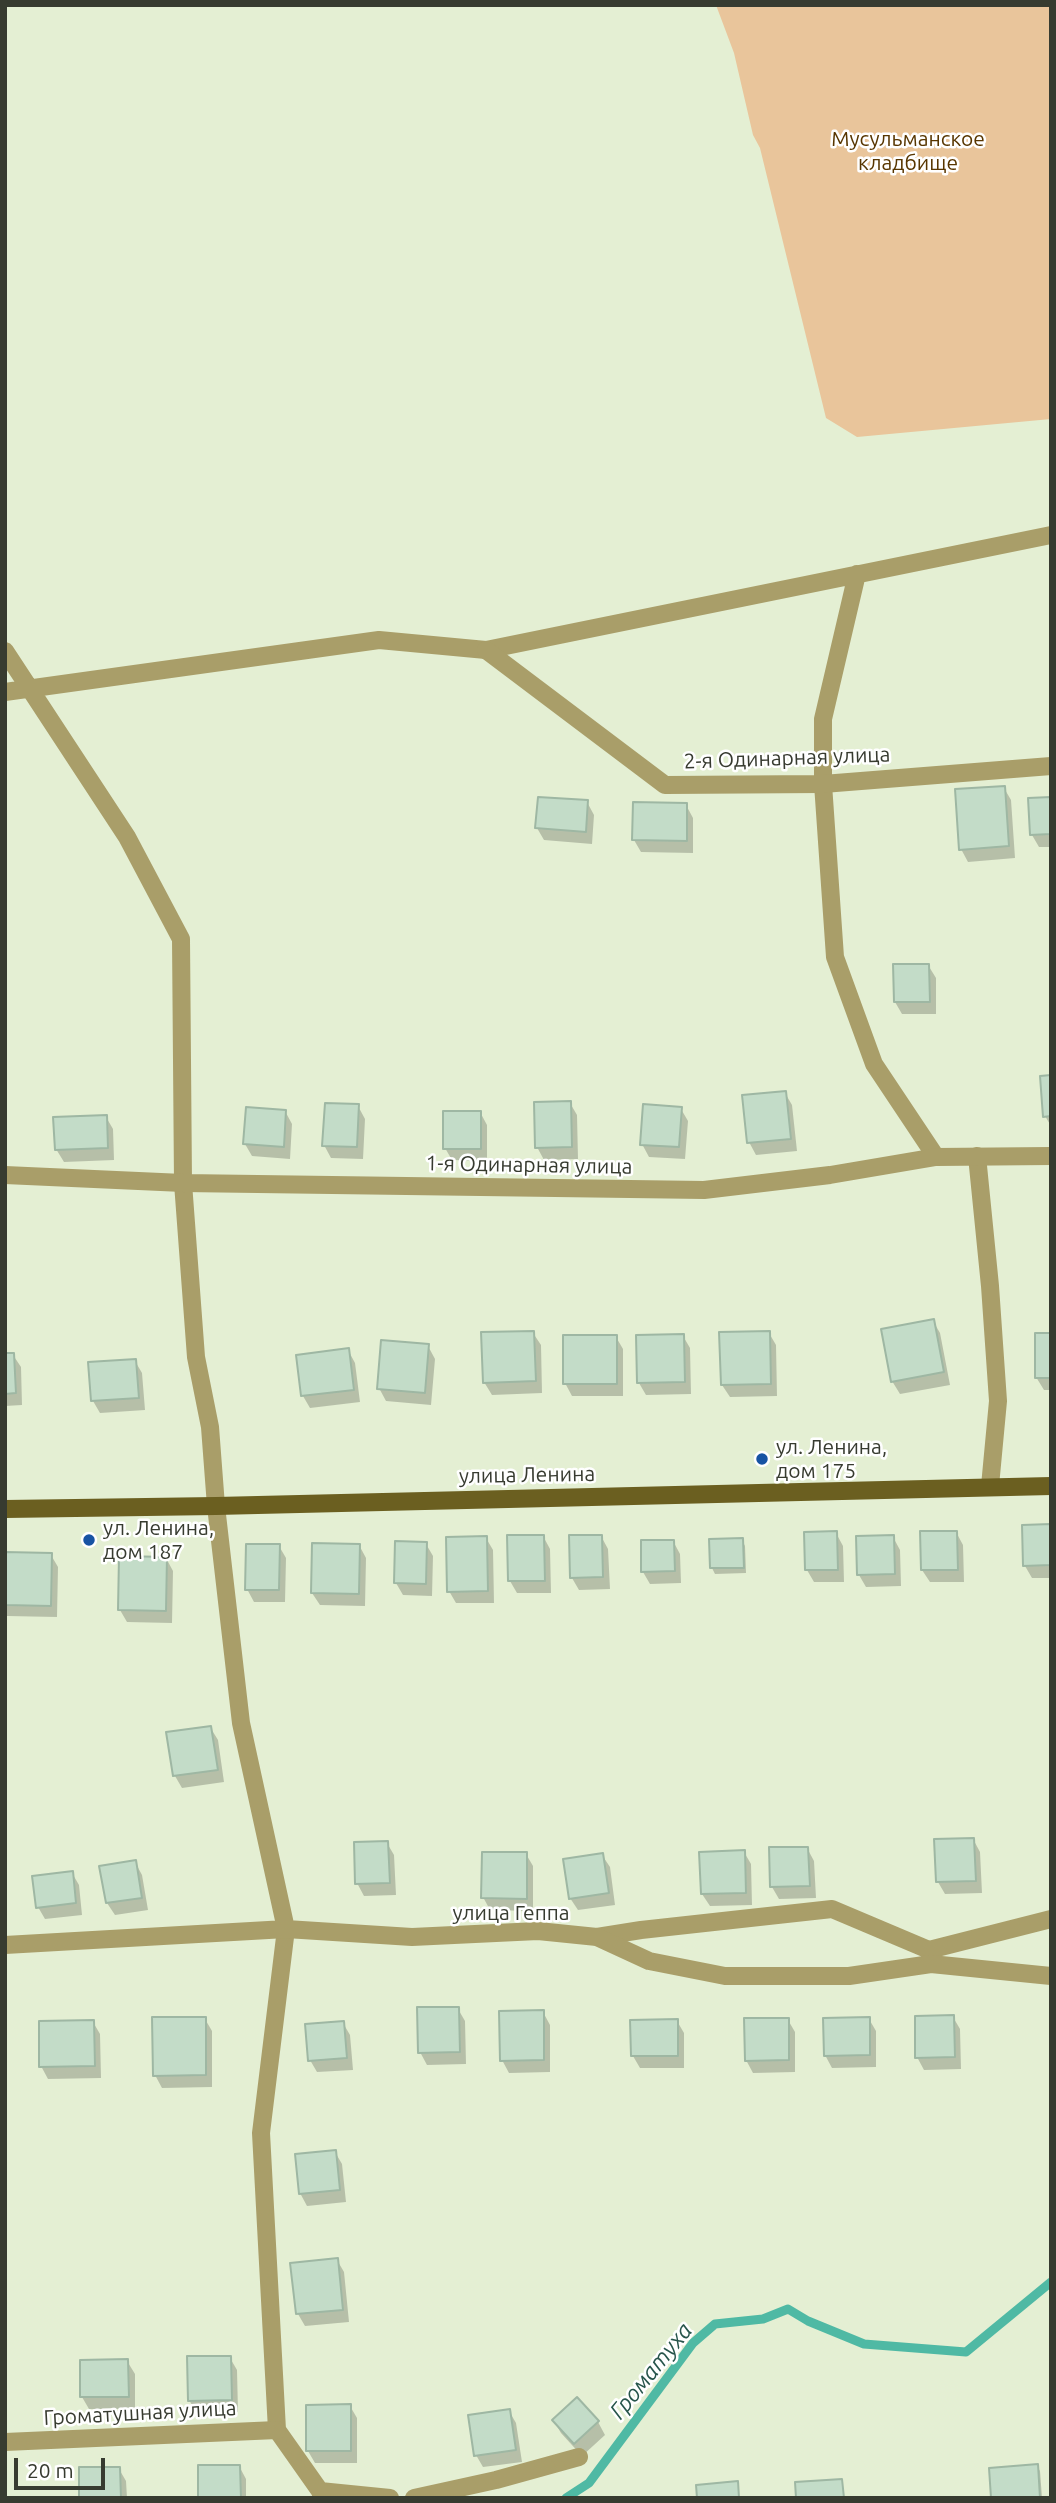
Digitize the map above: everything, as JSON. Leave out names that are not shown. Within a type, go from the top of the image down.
[{"type":"main road","name":"улица Ленина","points":[[5,1509],[1051,1486]]},
{"type":"street","points":[[5,692],[379,640],[486,649],[1051,535]]},
{"type":"street","points":[[857,573],[823,719],[822,784],[835,957],[874,1064],[936,1157]]},
{"type":"street","name":"2-я Одинарная улица","points":[[486,649],[665,785],[822,784],[1051,766]]},
{"type":"street","points":[[5,651],[127,836],[181,939],[183,1182],[196,1357],[210,1427],[216,1506],[241,1723],[286,1929],[261,2133],[277,2430],[321,2494],[390,2498]]},
{"type":"street","points":[[977,1156],[998,1401],[990,1486]]},
{"type":"street","name":"1-я Одинарная улица","points":[[5,1175],[183,1182],[704,1190],[830,1175],[936,1157],[1051,1156]]},
{"type":"street","points":[[597,1937],[832,1909],[930,1957],[1051,1919]]},
{"type":"street","name":"улица Геппа","points":[[5,1945],[286,1929],[412,1937],[538,1931],[597,1937],[649,1961],[725,1976],[849,1976],[930,1957],[1051,1976]]},
{"type":"street","name":"Громатушная улица","points":[[5,2442],[277,2430]]},
{"type":"street","points":[[414,2498],[496,2480],[579,2457]]},
{"type":"green space","name":"Мусульманское кладбище","points":[[716,5],[1051,5],[1051,419],[857,437],[826,418],[760,148],[753,135],[734,53]]},
{"type":"building","points":[[1005,786],[1009,846],[959,850],[955,789]]},
{"type":"building","points":[[538,797],[588,800],[586,832],[535,828]]},
{"type":"building","points":[[1051,797],[1051,834],[1030,835],[1028,798]]},
{"type":"building","points":[[633,802],[687,803],[687,841],[632,840]]},
{"type":"building","points":[[893,964],[929,964],[930,1002],[894,1002]]},
{"type":"building","points":[[1051,1075],[1051,1116],[1043,1117],[1040,1076]]},
{"type":"building","points":[[786,1091],[791,1139],[747,1143],[742,1095]]},
{"type":"building","points":[[571,1101],[572,1147],[535,1148],[534,1102]]},
{"type":"building","points":[[325,1103],[359,1104],[357,1147],[322,1146]]},
{"type":"building","points":[[643,1104],[682,1107],[679,1147],[640,1145]]},
{"type":"building","points":[[246,1107],[286,1110],[284,1147],[243,1144]]},
{"type":"building","points":[[443,1111],[481,1111],[481,1149],[443,1149]]},
{"type":"building","points":[[107,1115],[108,1148],[55,1150],[53,1117]]},
{"type":"building","points":[[934,1319],[944,1372],[891,1382],[881,1329]]},
{"type":"building","points":[[534,1331],[536,1381],[483,1383],[481,1332]]},
{"type":"building","points":[[770,1331],[771,1384],[721,1385],[719,1332]]},
{"type":"building","points":[[1035,1333],[1051,1333],[1051,1378],[1035,1378]]},
{"type":"building","points":[[684,1334],[685,1382],[637,1383],[636,1335]]},
{"type":"building","points":[[563,1335],[617,1335],[617,1384],[563,1384]]},
{"type":"building","points":[[381,1340],[429,1344],[425,1393],[377,1389]]},
{"type":"building","points":[[349,1348],[354,1390],[301,1396],[296,1355]]},
{"type":"building","points":[[5,1353],[14,1353],[16,1393],[5,1394]]},
{"type":"building","points":[[136,1359],[139,1398],[91,1401],[88,1362]]},
{"type":"building","points":[[1051,1524],[1051,1565],[1023,1566],[1022,1525]]},
{"type":"building","points":[[837,1531],[838,1570],[805,1570],[804,1532]]},
{"type":"building","points":[[920,1531],[957,1531],[958,1570],[921,1570]]},
{"type":"building","points":[[507,1535],[544,1535],[545,1581],[508,1581]]},
{"type":"building","points":[[569,1535],[602,1535],[603,1577],[570,1578]]},
{"type":"building","points":[[894,1535],[895,1574],[857,1575],[856,1536]]},
{"type":"building","points":[[487,1536],[488,1591],[447,1592],[446,1537]]},
{"type":"building","points":[[743,1538],[744,1568],[710,1568],[709,1539]]},
{"type":"building","points":[[641,1540],[674,1540],[675,1571],[641,1572]]},
{"type":"building","points":[[395,1541],[427,1542],[426,1584],[394,1583]]},
{"type":"building","points":[[312,1543],[360,1544],[359,1594],[311,1593]]},
{"type":"building","points":[[246,1544],[280,1544],[279,1590],[245,1590]]},
{"type":"building","points":[[5,1552],[52,1553],[51,1606],[5,1605]]},
{"type":"building","points":[[119,1556],[167,1557],[166,1611],[118,1610]]},
{"type":"building","points":[[211,1726],[218,1770],[173,1776],[166,1732]]},
{"type":"building","points":[[974,1838],[976,1881],[936,1882],[934,1839]]},
{"type":"building","points":[[388,1841],[390,1883],[355,1884],[354,1842]]},
{"type":"building","points":[[769,1847],[808,1847],[810,1886],[770,1887]]},
{"type":"building","points":[[745,1850],[746,1893],[701,1894],[699,1852]]},
{"type":"building","points":[[482,1852],[527,1852],[527,1899],[481,1898]]},
{"type":"building","points":[[603,1853],[609,1893],[569,1899],[563,1859]]},
{"type":"building","points":[[136,1860],[142,1898],[106,1903],[99,1866]]},
{"type":"building","points":[[73,1871],[76,1903],[36,1908],[32,1876]]},
{"type":"building","points":[[417,2007],[459,2007],[460,2052],[418,2053]]},
{"type":"building","points":[[544,2010],[544,2060],[500,2061],[499,2011]]},
{"type":"building","points":[[954,2015],[955,2057],[915,2058],[915,2016]]},
{"type":"building","points":[[152,2017],[206,2017],[206,2075],[153,2076]]},
{"type":"building","points":[[870,2017],[870,2055],[824,2056],[823,2018]]},
{"type":"building","points":[[744,2018],[789,2018],[789,2060],[745,2061]]},
{"type":"building","points":[[678,2019],[678,2056],[631,2056],[630,2020]]},
{"type":"building","points":[[94,2020],[95,2066],[39,2067],[39,2021]]},
{"type":"building","points":[[344,2021],[347,2058],[308,2061],[305,2024]]},
{"type":"building","points":[[336,2150],[340,2190],[299,2194],[295,2154]]},
{"type":"building","points":[[338,2258],[343,2310],[296,2314],[290,2263]]},
{"type":"building","points":[[187,2356],[231,2356],[232,2400],[188,2401]]},
{"type":"building","points":[[128,2359],[129,2397],[80,2397],[80,2360]]},
{"type":"building","points":[[577,2397],[599,2421],[574,2444],[552,2420]]},
{"type":"building","points":[[351,2404],[351,2451],[306,2451],[306,2405]]},
{"type":"building","points":[[510,2409],[516,2450],[474,2456],[468,2415]]},
{"type":"building","points":[[1038,2464],[1040,2498],[991,2498],[989,2468]]},
{"type":"building","points":[[198,2465],[240,2465],[241,2498],[198,2498]]},
{"type":"building","points":[[79,2467],[120,2467],[121,2498],[79,2498]]},
{"type":"building","points":[[842,2479],[844,2498],[796,2498],[795,2482]]},
{"type":"building","points":[[738,2481],[739,2498],[697,2498],[696,2485]]},
{"type":"waterway","name":"Громатуха","points":[[566,2498],[589,2483],[693,2343],[715,2324],[763,2319],[788,2309],[808,2321],[864,2344],[966,2352],[1051,2282]]},
{"type":"place","name":"ул. Ленина, дом 175","points":[[762,1459]]},
{"type":"place","name":"ул. Ленина, дом 187","points":[[89,1540]]}]
